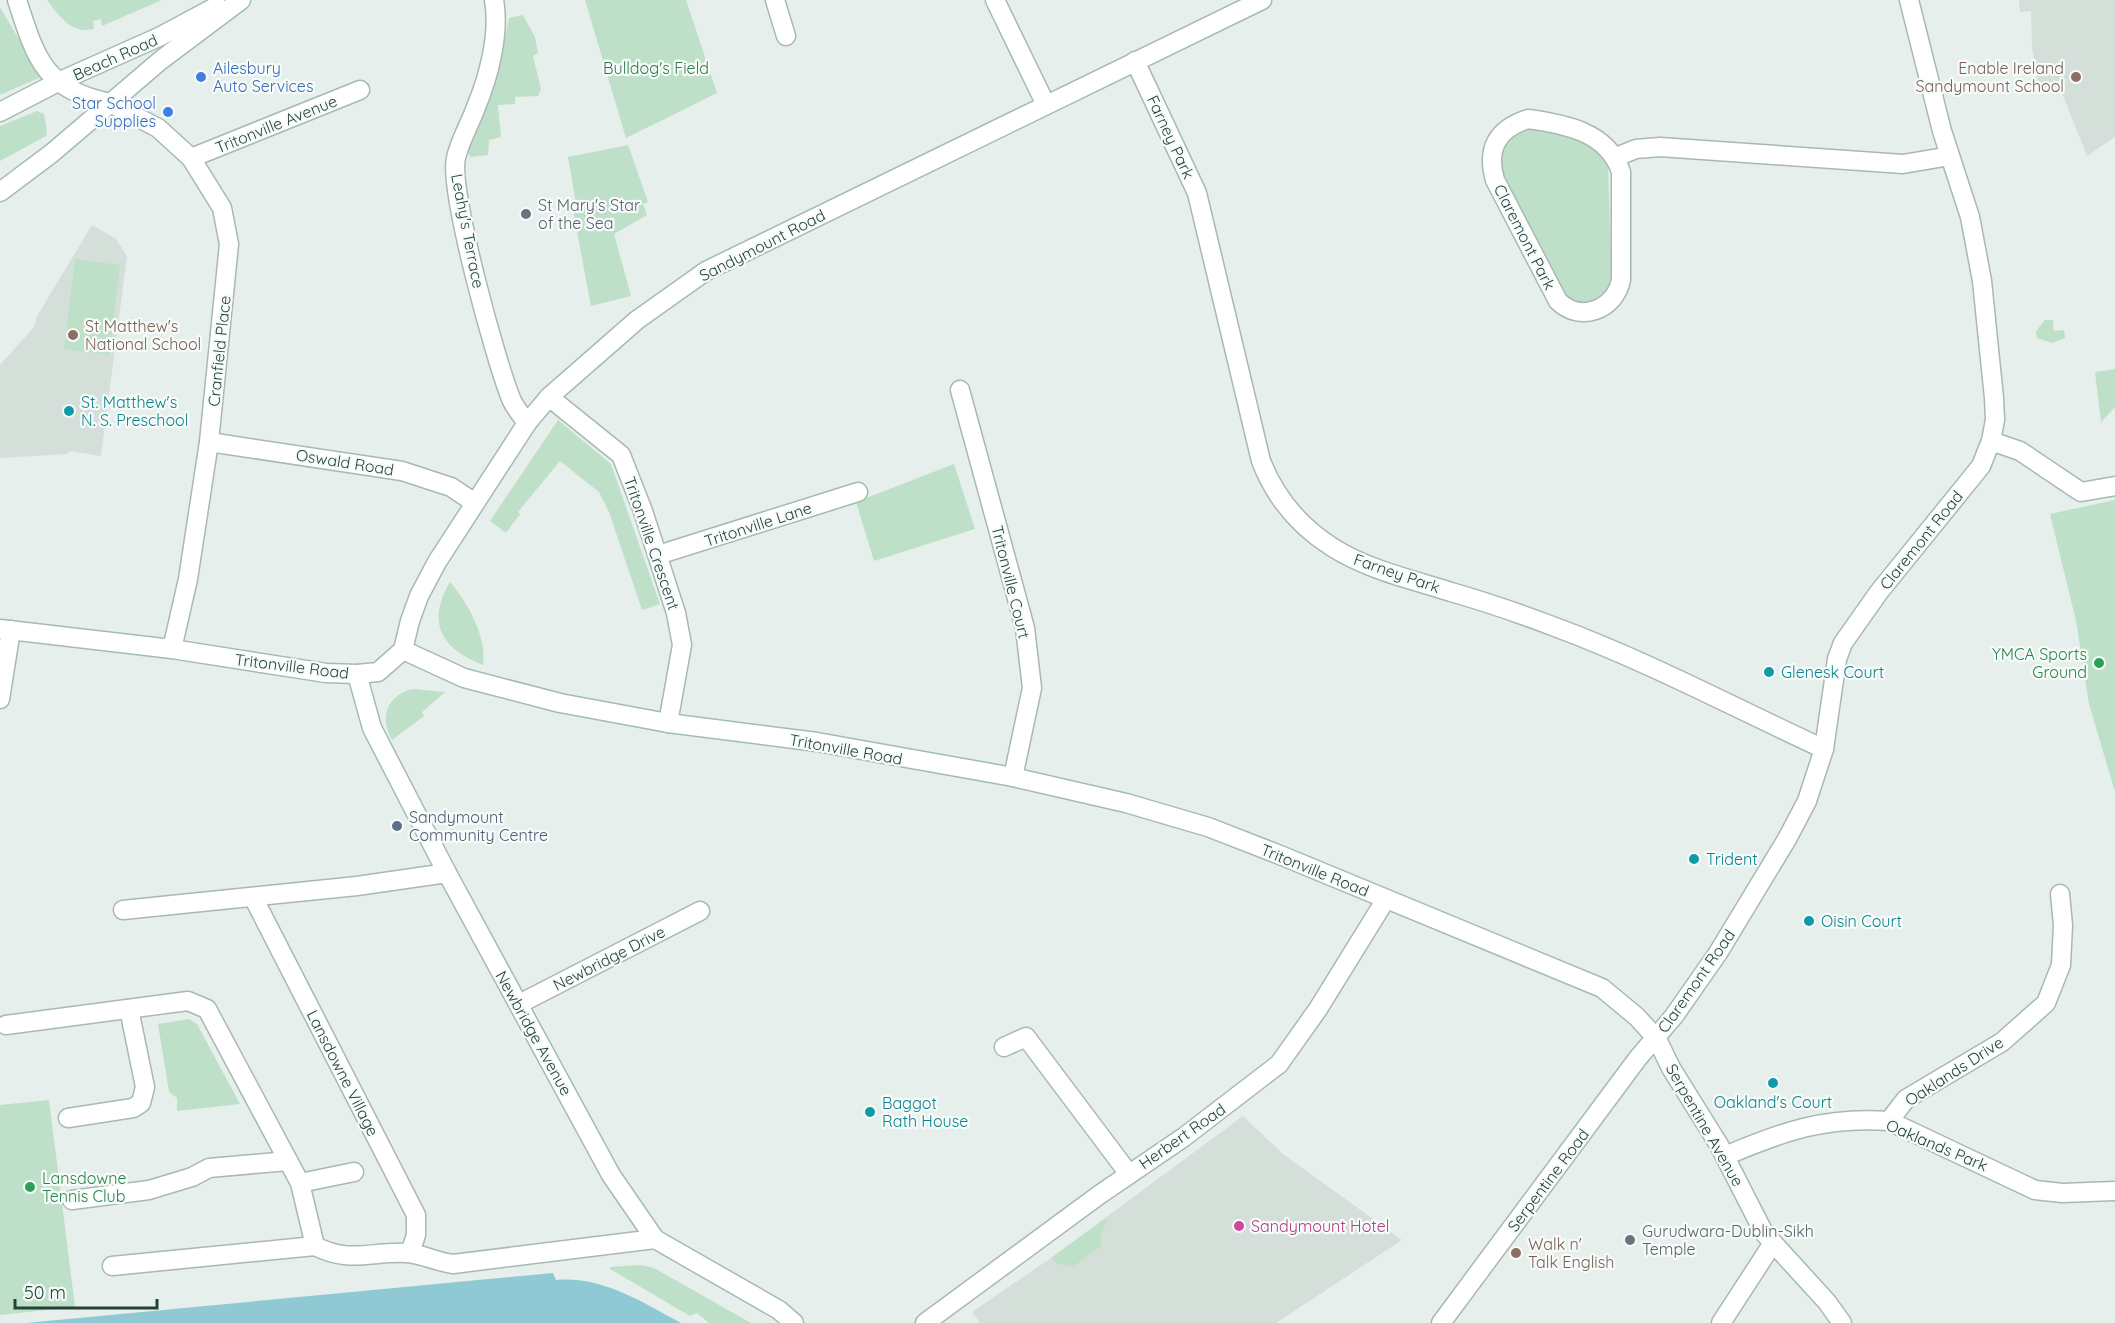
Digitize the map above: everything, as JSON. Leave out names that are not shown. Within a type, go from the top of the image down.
[{"type":"street","points":[[17,0],[29,37],[47,72],[58,82]]},
{"type":"street","name":"Beach Road","points":[[0,112],[58,82],[161,36],[229,0]]},
{"type":"street","name":"Beach Road","points":[[0,192],[52,153],[161,60],[241,0]]},
{"type":"street","name":"Leahy's Terrace","points":[[494,0],[494,32],[489,67],[477,106],[458,151],[456,180],[473,267],[499,357],[513,403],[527,423]]},
{"type":"street","points":[[775,0],[786,36]]},
{"type":"street","points":[[995,0],[1046,105]]},
{"type":"street","name":"Sandymount Road","points":[[403,650],[419,596],[527,423],[549,397],[638,320],[706,271],[1135,61],[1237,6],[1262,0]]},
{"type":"street","name":"Claremont Road","points":[[1657,1039],[1718,953],[1787,839],[1807,801],[1824,749],[1837,659],[1843,643],[1879,592],[1980,466],[1991,441],[1995,420],[1994,398],[1982,281],[1970,217],[1950,156],[1909,0]]},
{"type":"street","name":"Farney Park","points":[[1135,61],[1197,193],[1261,461],[1278,496],[1310,531],[1344,554],[1382,571],[1528,617],[1624,653],[1824,749]]},
{"type":"street","name":"Cranfield Place","points":[[58,82],[82,97],[110,103],[158,128],[191,158],[222,207],[229,244],[209,442],[188,579],[172,649]]},
{"type":"street","name":"Tritonville Avenue","points":[[191,158],[360,90]]},
{"type":"street","name":"Claremont Park","points":[[1528,119],[1556,123],[1593,136],[1616,157],[1621,172],[1620,288],[1610,303],[1603,308],[1583,312],[1569,309],[1558,301],[1502,196],[1495,180],[1491,154],[1499,139],[1513,124],[1528,119]]},
{"type":"street","points":[[1616,157],[1636,149],[1660,147],[1903,164],[1950,156]]},
{"type":"street","name":"Beach Road","points":[[0,176],[52,153]]},
{"type":"street","name":"Tritonville Court","points":[[960,390],[1025,628],[1032,687],[1013,777]]},
{"type":"street","name":"Tritonville Crescent","points":[[549,397],[621,455],[658,555],[676,613],[681,645],[668,723]]},
{"type":"street","points":[[1991,441],[2020,451],[2081,492],[2115,486]]},
{"type":"street","name":"Oswald Road","points":[[209,442],[402,471],[451,487],[475,503]]},
{"type":"street","name":"Tritonville Lane","points":[[658,555],[858,492]]},
{"type":"street","points":[[0,699],[6,630]]},
{"type":"street","name":"Tritonville Road","points":[[6,630],[172,649],[326,673],[378,672],[403,650],[464,678],[560,704],[668,723],[817,742],[1013,777],[1126,803],[1208,827],[1602,988],[1637,1017],[1657,1039]]},
{"type":"street","name":"Newbridge Avenue","points":[[357,674],[372,728],[447,873],[611,1175],[655,1239],[779,1310],[794,1323]]},
{"type":"street","points":[[123,910],[253,897],[447,873]]},
{"type":"street","name":"Oaklands Drive","points":[[1889,1121],[1906,1099],[2001,1041],[2046,1003],[2061,965],[2063,925],[2060,894]]},
{"type":"street","name":"Lansdowne Village","points":[[253,897],[416,1215],[416,1235],[410,1253]]},
{"type":"street","name":"Herbert Road","points":[[925,1323],[1129,1174],[1192,1131],[1279,1064],[1318,1009],[1386,898]]},
{"type":"street","name":"Newbridge Drive","points":[[519,1005],[700,911]]},
{"type":"street","points":[[193,986],[199,1004]]},
{"type":"street","points":[[6,1025],[188,1001],[199,1004],[207,1010],[300,1183],[315,1246]]},
{"type":"street","points":[[68,1118],[132,1108],[141,1103],[145,1087],[129,1009]]},
{"type":"street","points":[[1004,1047],[1026,1037],[1129,1174]]},
{"type":"street","name":"Serpentine Avenue","points":[[1657,1039],[1671,1068],[1725,1156],[1755,1217],[1773,1243],[1827,1302],[1842,1323]]},
{"type":"street","name":"Serpentine Road","points":[[1441,1323],[1638,1058],[1657,1039]]},
{"type":"street","name":"Oaklands Park","points":[[1725,1156],[1781,1132],[1804,1127],[1854,1120],[1889,1121],[2035,1190],[2062,1193],[2115,1191]]},
{"type":"street","points":[[72,1200],[149,1190],[192,1177],[209,1168],[288,1161]]},
{"type":"street","points":[[300,1183],[354,1172]]},
{"type":"street","points":[[112,1266],[315,1246],[334,1255],[363,1257],[410,1253],[435,1262],[453,1264],[655,1239]]},
{"type":"street","points":[[1721,1323],[1773,1243]]},
{"type":"shaded area","name":"Enable Ireland Sandymount School","points":[[2019,0],[2115,0],[2115,137],[2087,156],[2059,86],[2039,91],[2032,48],[2031,11],[2020,12]]},
{"type":"shaded area","name":"St Matthew's National School","points":[[92,225],[116,239],[127,256],[101,456],[70,451],[67,454],[0,458],[0,365],[34,327],[37,316]]},
{"type":"shaded area","name":"Sandymount Hotel","points":[[1243,1116],[1283,1154],[1402,1240],[1276,1323],[980,1323],[972,1312],[1051,1258]]},
{"type":"green space","points":[[47,0],[162,0],[102,26],[101,19],[93,21],[94,29],[86,30],[67,23]]},
{"type":"green space","name":"Bulldog's Field","points":[[585,0],[686,0],[717,93],[626,138]]},
{"type":"green space","points":[[0,7],[41,77],[0,95]]},
{"type":"green space","points":[[523,15],[535,37],[538,53],[533,56],[541,89],[538,96],[515,97],[515,104],[498,105],[501,137],[489,140],[488,155],[470,157],[467,148],[492,84],[509,18]]},
{"type":"green space","points":[[37,111],[44,114],[46,136],[0,161],[0,126]]},
{"type":"green space","points":[[1529,130],[1563,135],[1585,144],[1603,158],[1608,167],[1612,287],[1602,296],[1591,301],[1579,302],[1566,297],[1501,175],[1500,160],[1505,146],[1515,136]]},
{"type":"green space","points":[[628,145],[648,202],[643,204],[647,215],[614,234],[631,296],[591,306],[573,210],[577,209],[568,157]]},
{"type":"green space","points":[[75,259],[120,265],[109,355],[64,349]]},
{"type":"green space","points":[[2045,320],[2053,320],[2054,331],[2064,330],[2065,338],[2052,343],[2037,338],[2036,331]]},
{"type":"green space","points":[[2115,369],[2115,407],[2101,422],[2095,372]]},
{"type":"green space","points":[[558,420],[611,464],[660,604],[642,610],[609,512],[599,492],[560,461],[518,512],[520,514],[506,533],[490,521]]},
{"type":"green space","points":[[954,464],[975,529],[874,561],[856,502]]},
{"type":"green space","name":"YMCA Sports Ground","points":[[2115,500],[2115,792],[2089,704],[2076,621],[2050,514]]},
{"type":"green space","points":[[450,582],[475,621],[482,643],[483,665],[457,651],[442,632],[439,610]]},
{"type":"green space","points":[[413,689],[445,692],[422,712],[424,716],[392,740],[386,723],[388,708],[397,696]]},
{"type":"green space","points":[[189,1019],[197,1024],[240,1104],[177,1111],[177,1098],[169,1092],[158,1024]]},
{"type":"green space","name":"Lansdowne Tennis Club","points":[[49,1100],[75,1307],[0,1315],[0,1105]]},
{"type":"green space","points":[[1106,1218],[1107,1221],[1101,1234],[1101,1246],[1073,1267],[1056,1263],[1051,1258]]},
{"type":"green space","points":[[641,1265],[654,1268],[751,1323],[709,1323],[697,1313],[690,1316],[610,1269],[610,1267]]},
{"type":"water","points":[[553,1273],[556,1280],[589,1282],[621,1292],[681,1323],[26,1323]]},
{"type":"place","name":"Ailesbury Auto Services","points":[[201,77]]},
{"type":"place","name":"Enable Ireland Sandymount School","points":[[2076,77]]},
{"type":"place","name":"Star School Supplies","points":[[168,112]]},
{"type":"place","name":"St Mary's Star of the Sea","points":[[526,214]]},
{"type":"place","name":"St Matthew's National School","points":[[73,335]]},
{"type":"place","name":"St. Matthew's N. S. Preschool","points":[[69,411]]},
{"type":"place","name":"YMCA Sports Ground","points":[[2099,663]]},
{"type":"place","name":"Glenesk Court","points":[[1769,672]]},
{"type":"place","name":"Sandymount Community Centre","points":[[397,826]]},
{"type":"place","name":"Trident","points":[[1694,859]]},
{"type":"place","name":"Oisin Court","points":[[1809,921]]},
{"type":"place","name":"Oakland's Court","points":[[1773,1083]]},
{"type":"place","name":"Baggot Rath House","points":[[870,1112]]},
{"type":"place","name":"Lansdowne Tennis Club","points":[[30,1187]]},
{"type":"place","name":"Sandymount Hotel","points":[[1239,1226]]},
{"type":"place","name":"Gurudwara-Dublin-Sikh Temple","points":[[1630,1240]]},
{"type":"place","name":"Walk n' Talk English","points":[[1516,1253]]}]
